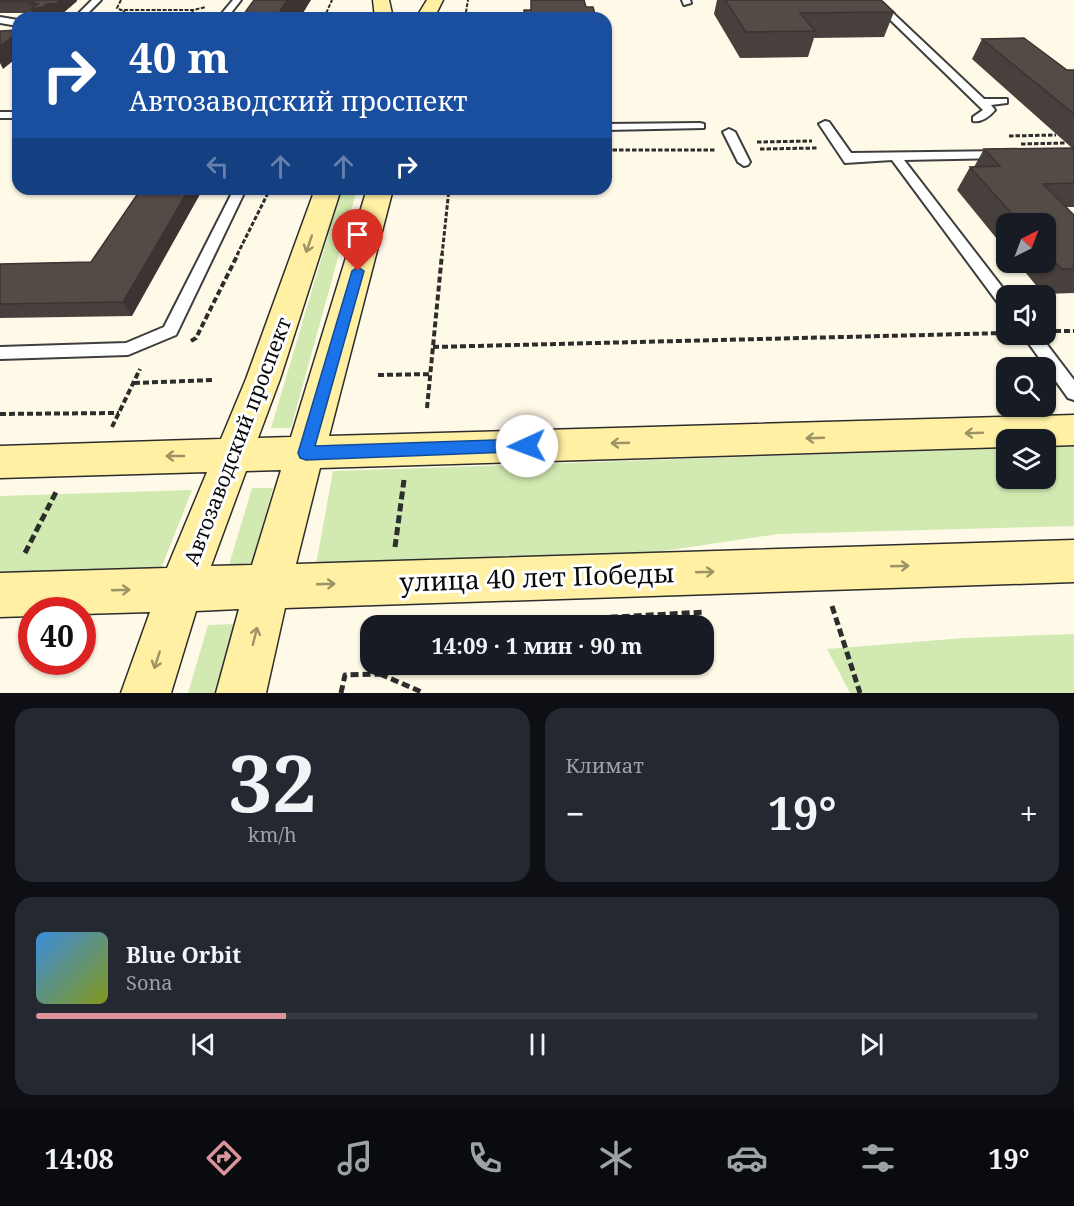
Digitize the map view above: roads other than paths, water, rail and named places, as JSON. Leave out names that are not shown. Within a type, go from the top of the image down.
[{"type":"street","name":"Автозаводский проспект","points":[[146,693],[181,588],[263,379],[326,195]]},
{"type":"street","points":[[241,693],[268,585],[378,195]]},
{"type":"street","points":[[0,462],[1068,432]]},
{"type":"street","name":"улица 40 лет Победы","points":[[0,595],[1074,561]]},
{"type":"lane","points":[[84,12],[97,0]]},
{"type":"lane","points":[[227,12],[237,0]]},
{"type":"lane","points":[[874,0],[990,110],[977,119]]},
{"type":"lane","points":[[981,102],[1003,101]]},
{"type":"lane","points":[[825,124],[849,159],[1009,154]]},
{"type":"lane","points":[[612,128],[700,126]]},
{"type":"lane","points":[[729,132],[744,162]]},
{"type":"lane","points":[[895,156],[996,290]]},
{"type":"lane","points":[[0,353],[128,349],[170,331],[237,195]]},
{"type":"lane","points":[[1038,345],[1074,393]]}]
